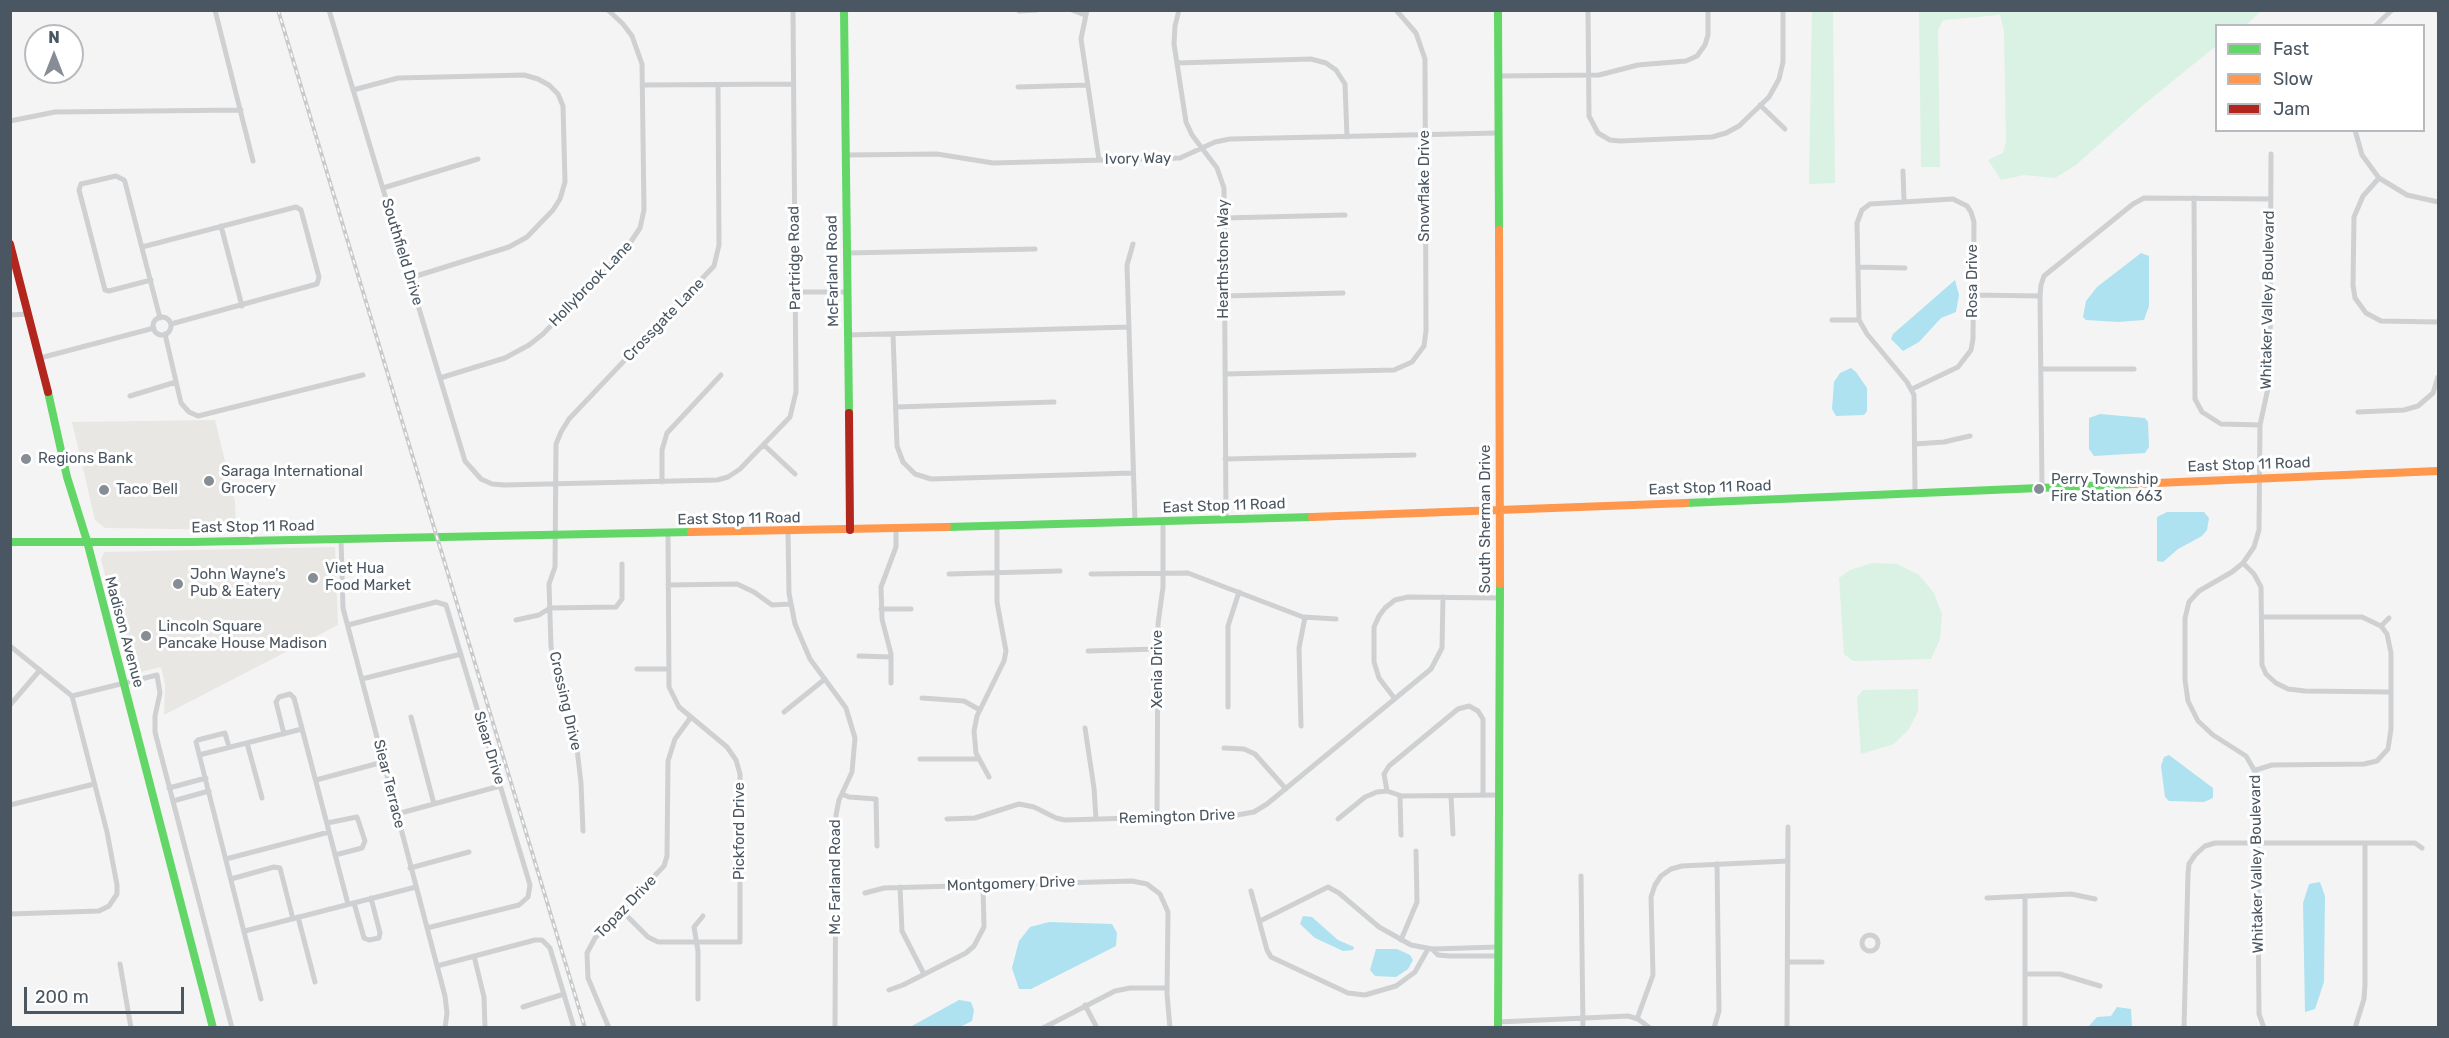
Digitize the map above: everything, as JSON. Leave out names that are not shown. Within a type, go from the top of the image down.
[{"type":"main road","name":"McFarland Road","points":[[844,10],[850,530]]},
{"type":"main road","name":"South Sherman Drive","points":[[1498,10],[1500,511],[1498,1025]]},
{"type":"main road","name":"Madison Avenue","points":[[10,244],[40,358],[67,477],[87,542],[213,1028]]},
{"type":"main road","name":"East Stop 11 Road","points":[[10,542],[341,539],[896,529],[1500,511],[2439,471]]},
{"type":"street","points":[[215,10],[253,161]]},
{"type":"street","name":"Hollybrook Lane","points":[[440,378],[505,358],[529,345],[543,334],[637,235],[644,210],[643,85],[638,50],[629,32],[608,10]]},
{"type":"street","name":"Partridge Road","points":[[662,482],[715,481],[728,477],[740,469],[786,423],[795,403],[793,10]]},
{"type":"street","points":[[1019,11],[1037,10]]},
{"type":"street","points":[[1072,10],[1086,13],[1081,39],[1099,160]]},
{"type":"street","name":"Hearthstone Way","points":[[1179,10],[1174,39],[1186,123],[1192,135],[1216,166],[1222,179],[1226,519]]},
{"type":"street","name":"Snowflake Drive","points":[[1225,374],[1391,370],[1408,364],[1420,352],[1426,336],[1425,64],[1423,49],[1413,29],[1396,10]]},
{"type":"street","points":[[1588,10],[1588,112],[1596,130],[1605,138],[1618,141],[1717,136],[1739,126],[1776,86],[1782,70],[1784,10]]},
{"type":"street","points":[[1498,76],[1602,75],[1643,65],[1681,63],[1697,56],[1704,47],[1707,39],[1708,10]]},
{"type":"street","points":[[2377,24],[2392,10]]},
{"type":"street","name":"Southfield Drive","points":[[330,11],[466,463],[473,473],[489,483],[556,484]]},
{"type":"street","points":[[617,17],[621,12]]},
{"type":"street","points":[[1177,63],[1318,61],[1336,70],[1345,84],[1347,136]]},
{"type":"street","points":[[353,90],[382,81],[403,78],[524,75],[538,79],[551,87],[558,94],[564,112],[566,179],[556,206],[527,237],[509,248],[410,278]]},
{"type":"street","points":[[643,85],[794,84]]},
{"type":"street","name":"Crossgate Lane","points":[[556,535],[556,448],[566,423],[709,274],[717,259],[720,245],[718,85]]},
{"type":"street","points":[[1018,87],[1088,85]]},
{"type":"street","points":[[1760,105],[1785,129]]},
{"type":"street","points":[[10,121],[55,112],[241,110]]},
{"type":"street","points":[[2356,132],[2362,155],[2379,178],[2407,195],[2439,202]]},
{"type":"street","name":"Ivory Way","points":[[846,155],[937,154],[992,163],[1180,158],[1215,142],[1230,139],[1498,133]]},
{"type":"street","name":"Whitaker Valley Boulevard","points":[[2264,1028],[2259,1014],[2259,842],[2256,770],[2245,755],[2213,735],[2200,723],[2189,704],[2185,686],[2185,618],[2189,602],[2199,591],[2243,563],[2254,547],[2259,530],[2260,425],[2270,379],[2271,154]]},
{"type":"street","points":[[383,188],[478,159]]},
{"type":"street","points":[[1903,171],[1904,201],[1870,204],[1862,210],[1857,223],[1859,320],[1867,334],[1912,389],[1915,493]]},
{"type":"street","points":[[151,280],[109,291],[105,289],[79,188],[81,184],[116,176],[122,177],[125,182],[151,280],[160,318]]},
{"type":"street","points":[[2379,178],[2363,196],[2354,217],[2353,288],[2355,298],[2366,313],[2381,321],[2439,322]]},
{"type":"street","points":[[2042,488],[2040,296],[2044,276],[2133,204],[2144,198],[2271,199]]},
{"type":"street","points":[[2194,198],[2195,399],[2202,412],[2221,424],[2260,425]]},
{"type":"street","name":"Rosa Drive","points":[[1904,201],[1953,199],[1961,201],[1971,212],[1974,222],[1973,339],[1966,358],[1958,368],[1912,389]]},
{"type":"street","points":[[142,247],[299,207],[319,277],[318,283],[313,287],[171,324]]},
{"type":"street","points":[[1224,218],[1345,215]]},
{"type":"street","points":[[221,226],[242,306]]},
{"type":"street","points":[[1133,244],[1127,262],[1134,522]]},
{"type":"street","points":[[847,253],[1035,249]]},
{"type":"street","points":[[1858,267],[1905,268]]},
{"type":"street","points":[[796,292],[847,292]]},
{"type":"street","points":[[1224,296],[1343,293]]},
{"type":"street","points":[[1973,295],[2040,296]]},
{"type":"street","points":[[10,315],[28,314]]},
{"type":"street","points":[[160,318],[166,318],[171,324],[170,331],[165,334],[157,333],[154,328],[155,322],[160,318]]},
{"type":"street","points":[[1832,320],[1859,320]]},
{"type":"street","points":[[848,335],[1129,327]]},
{"type":"street","points":[[40,358],[154,328]]},
{"type":"street","points":[[165,334],[182,403],[189,412],[204,416],[363,375]]},
{"type":"street","points":[[893,334],[897,446],[900,458],[909,470],[925,478],[1133,473]]},
{"type":"street","points":[[2041,369],[2134,369]]},
{"type":"street","points":[[556,484],[662,482],[662,450],[667,433],[721,375]]},
{"type":"street","points":[[2358,412],[2404,410],[2418,406],[2433,393],[2439,377]]},
{"type":"street","points":[[130,396],[176,382]]},
{"type":"street","points":[[896,407],[1054,402]]},
{"type":"street","points":[[1915,444],[1944,442],[1970,436]]},
{"type":"street","points":[[764,445],[795,474]]},
{"type":"street","points":[[1225,459],[1414,455]]},
{"type":"street","name":"Xenia Drive","points":[[1157,818],[1158,649],[1163,572],[1163,521]]},
{"type":"street","points":[[988,777],[979,759],[974,736],[980,710],[1004,661],[1006,651],[997,602],[997,526]]},
{"type":"street","points":[[891,683],[891,657],[882,619],[881,587],[896,547],[896,529]]},
{"type":"street","name":"Mc Farland Road","points":[[788,531],[790,604],[801,641],[846,708],[855,738],[854,765],[842,794],[836,820],[835,1028]]},
{"type":"street","name":"Pickford Drive","points":[[668,533],[668,682],[672,696],[679,707],[727,747],[739,769],[740,942],[696,942]]},
{"type":"street","name":"Crossing Drive","points":[[556,535],[555,568],[549,581],[552,650],[577,744],[583,831]]},
{"type":"street","name":"Siear Terrace","points":[[341,539],[343,608],[446,1000],[445,1028]]},
{"type":"street","points":[[2243,563],[2260,584],[2262,665],[2266,674],[2276,683],[2288,688],[2390,692]]},
{"type":"street","points":[[516,620],[539,615],[550,608],[614,607],[618,605],[622,599],[622,564]]},
{"type":"street","points":[[949,574],[1060,571]]},
{"type":"street","points":[[1091,574],[1188,573],[1305,617],[1336,619]]},
{"type":"street","points":[[668,585],[737,584],[754,592],[772,605],[790,604]]},
{"type":"street","points":[[1228,707],[1228,626],[1239,592]]},
{"type":"street","points":[[1395,699],[1379,678],[1376,669],[1374,635],[1379,615],[1395,601],[1408,597],[1499,598]]},
{"type":"street","name":"Remington Drive","points":[[947,819],[975,818],[1019,804],[1034,807],[1065,820],[1247,814],[1267,804],[1431,669],[1439,657],[1443,640],[1443,597]]},
{"type":"street","name":"Siear Drive","points":[[348,625],[441,602],[447,609],[530,885],[528,897],[519,905],[427,928]]},
{"type":"street","points":[[882,609],[911,609]]},
{"type":"street","points":[[2256,770],[2272,765],[2364,764],[2377,761],[2388,749],[2390,737],[2391,653],[2387,634],[2381,626],[2362,616],[2262,617]]},
{"type":"street","points":[[1301,726],[1299,648],[1305,617]]},
{"type":"street","points":[[2381,626],[2389,618]]},
{"type":"street","points":[[10,646],[72,696],[107,832],[117,883],[114,901],[103,909],[10,914]]},
{"type":"street","points":[[1088,651],[1158,649]]},
{"type":"street","points":[[362,679],[461,654]]},
{"type":"street","points":[[859,656],[891,657]]},
{"type":"street","points":[[637,669],[668,669]]},
{"type":"street","points":[[10,705],[40,670]]},
{"type":"street","points":[[72,696],[157,675],[160,693],[155,729],[232,1028]]},
{"type":"street","points":[[784,712],[825,679]]},
{"type":"street","points":[[284,734],[276,702],[278,698],[288,694],[294,697],[335,855],[351,904],[364,938],[369,940],[379,938],[381,934],[371,898]]},
{"type":"street","points":[[922,698],[964,701],[980,710]]},
{"type":"street","points":[[1387,791],[1384,777],[1389,766],[1458,709],[1472,707],[1479,712],[1483,722],[1483,795]]},
{"type":"street","points":[[411,717],[434,804]]},
{"type":"street","name":"Topaz Drive","points":[[609,1028],[589,983],[586,961],[595,938],[662,870],[666,863],[669,755],[675,739],[691,717]]},
{"type":"street","points":[[1085,728],[1096,819]]},
{"type":"street","points":[[200,755],[302,729]]},
{"type":"street","points":[[230,747],[225,733],[197,741],[261,999]]},
{"type":"street","points":[[247,743],[262,798]]},
{"type":"street","points":[[1224,748],[1244,749],[1256,754],[1286,789]]},
{"type":"street","points":[[2383,756],[2389,763]]},
{"type":"street","points":[[920,759],[979,759]]},
{"type":"street","points":[[316,780],[383,762]]},
{"type":"street","points":[[169,788],[206,778]]},
{"type":"street","points":[[10,805],[94,784]]},
{"type":"street","points":[[397,814],[500,786]]},
{"type":"street","points":[[173,801],[209,791]]},
{"type":"street","points":[[1338,819],[1366,796],[1387,791],[1400,796],[1498,795]]},
{"type":"street","points":[[842,794],[849,797],[876,799],[877,846]]},
{"type":"street","points":[[1400,796],[1401,835]]},
{"type":"street","points":[[1452,796],[1452,834]]},
{"type":"street","points":[[327,823],[353,817],[360,820],[364,846],[335,855]]},
{"type":"street","points":[[1787,1028],[1788,827]]},
{"type":"street","points":[[226,859],[329,832]]},
{"type":"street","points":[[2184,1028],[2189,864],[2205,846],[2215,843],[2259,842],[2415,843],[2422,848]]},
{"type":"street","points":[[2355,1028],[2364,999],[2365,985],[2366,843]]},
{"type":"street","points":[[1401,940],[1417,902],[1416,851]]},
{"type":"street","points":[[411,868],[469,852]]},
{"type":"street","points":[[1637,1019],[1653,972],[1651,894],[1657,881],[1665,873],[1682,866],[1788,861]]},
{"type":"street","points":[[1714,1028],[1719,1011],[1717,864]]},
{"type":"street","points":[[231,879],[274,867],[280,868],[315,982]]},
{"type":"street","points":[[1581,876],[1583,1028]]},
{"type":"street","name":"Montgomery Drive","points":[[865,893],[879,888],[900,887],[1134,881],[1147,884],[1162,897],[1168,912],[1167,988]]},
{"type":"street","points":[[889,990],[903,986],[968,952],[979,940],[984,927],[983,885]]},
{"type":"street","points":[[245,931],[416,887]]},
{"type":"street","points":[[900,887],[902,931],[924,974]]},
{"type":"street","points":[[1260,921],[1328,887],[1339,892],[1377,926],[1401,940],[1430,949],[1497,951]]},
{"type":"street","points":[[1251,891],[1271,957],[1350,994],[1372,994],[1402,983],[1416,970],[1430,949]]},
{"type":"street","points":[[1987,898],[2072,894],[2095,899]]},
{"type":"street","points":[[2025,896],[2025,1028]]},
{"type":"street","points":[[622,911],[652,940],[696,942]]},
{"type":"street","points":[[698,999],[694,926],[703,916]]},
{"type":"street","points":[[437,966],[537,940],[544,942],[550,948],[574,1028]]},
{"type":"street","points":[[1430,949],[1438,955],[1449,957],[1497,951]]},
{"type":"street","points":[[474,956],[484,997],[485,1028]]},
{"type":"street","points":[[1788,962],[1822,962]]},
{"type":"street","points":[[120,964],[131,1028]]},
{"type":"street","points":[[2025,974],[2060,974],[2100,986]]},
{"type":"street","points":[[1043,1028],[1107,994],[1125,988],[1167,988],[1170,1028]]},
{"type":"street","points":[[523,1007],[564,994]]},
{"type":"street","points":[[1086,1005],[1097,1028]]},
{"type":"street","points":[[1498,1025],[1628,1016],[1650,1028]]},
{"type":"shaded area","points":[[215,420],[235,502],[236,530],[105,528],[95,520],[72,422]]},
{"type":"shaded area","points":[[335,547],[338,625],[164,715],[165,685],[161,667],[132,674],[101,560],[104,552]]},
{"type":"green space","points":[[1919,10],[2261,11],[2247,24],[2215,24],[2215,47],[2142,106],[2076,165],[2055,178],[2024,175],[2001,180],[1988,160],[2003,153],[2006,142],[2004,31],[2000,15],[1943,20],[1938,30],[1940,167],[1921,167]]},
{"type":"green space","points":[[1812,11],[1833,11],[1835,183],[1809,184]]},
{"type":"green space","points":[[1872,563],[1897,564],[1919,575],[1934,593],[1942,614],[1940,639],[1931,659],[1853,661],[1844,654],[1839,578],[1850,570]]},
{"type":"green space","points":[[1918,689],[1918,711],[1909,729],[1894,744],[1861,754],[1857,697],[1863,690]]},
{"type":"water","points":[[2141,253],[2149,256],[2149,306],[2144,320],[2118,322],[2086,320],[2083,317],[2086,301],[2097,287]]},
{"type":"water","points":[[1955,280],[1959,295],[1956,312],[1941,318],[1919,342],[1903,351],[1891,339],[1893,334]]},
{"type":"water","points":[[1851,368],[1867,388],[1867,411],[1864,415],[1836,416],[1832,409],[1834,382],[1840,373]]},
{"type":"water","points":[[2100,414],[2145,418],[2148,422],[2149,447],[2145,453],[2094,456],[2089,449],[2089,418]]},
{"type":"water","points":[[2167,512],[2204,512],[2209,518],[2207,530],[2202,536],[2178,549],[2163,562],[2157,561],[2157,517]]},
{"type":"water","points":[[2169,755],[2213,788],[2213,798],[2204,802],[2169,801],[2165,797],[2161,766],[2164,757]]},
{"type":"water","points":[[2320,882],[2325,896],[2324,982],[2315,1009],[2305,1012],[2303,903],[2309,884]]},
{"type":"water","points":[[1303,916],[1312,917],[1338,940],[1354,947],[1353,950],[1343,951],[1315,938],[1300,924]]},
{"type":"water","points":[[1049,922],[1112,924],[1117,933],[1116,946],[1031,989],[1019,989],[1012,968],[1019,941],[1030,927]]},
{"type":"water","points":[[1376,949],[1397,949],[1410,955],[1413,960],[1408,969],[1396,977],[1375,976],[1370,970]]},
{"type":"water","points":[[959,1000],[971,1002],[974,1010],[972,1021],[960,1027],[910,1027]]},
{"type":"water","points":[[2117,1007],[2131,1009],[2132,1027],[2088,1027],[2097,1017],[2111,1016]]},
{"type":"railway","points":[[278,10],[585,1028]]},
{"type":"traffic: fast","points":[[844,10],[849,413]]},
{"type":"traffic: fast","points":[[1498,10],[1499,230]]},
{"type":"traffic: fast","points":[[48,392],[67,477],[87,541],[213,1028]]},
{"type":"traffic: fast","points":[[1686,503],[2133,484]]},
{"type":"traffic: fast","points":[[947,527],[1312,517]]},
{"type":"traffic: fast","points":[[10,542],[192,542],[691,532]]},
{"type":"traffic: fast","points":[[1498,1028],[1500,584]]},
{"type":"traffic: slow","points":[[1499,230],[1500,584]]},
{"type":"traffic: slow","points":[[2133,484],[2438,471]]},
{"type":"traffic: slow","points":[[1312,517],[1686,503]]},
{"type":"traffic: slow","points":[[691,532],[947,527]]},
{"type":"traffic: jam","points":[[10,244],[48,392]]},
{"type":"traffic: jam","points":[[849,413],[850,530]]},
{"type":"place","name":"Regions Bank","points":[[26,459]]},
{"type":"place","name":"Saraga International Grocery","points":[[209,481]]},
{"type":"place","name":"Perry Township Fire Station 663","points":[[2039,489]]},
{"type":"place","name":"Taco Bell","points":[[104,490]]},
{"type":"place","name":"Viet Hua Food Market","points":[[313,578]]},
{"type":"place","name":"John Wayne's Pub & Eatery","points":[[178,584]]},
{"type":"place","name":"Lincoln Square Pancake House Madison","points":[[146,636]]}]
